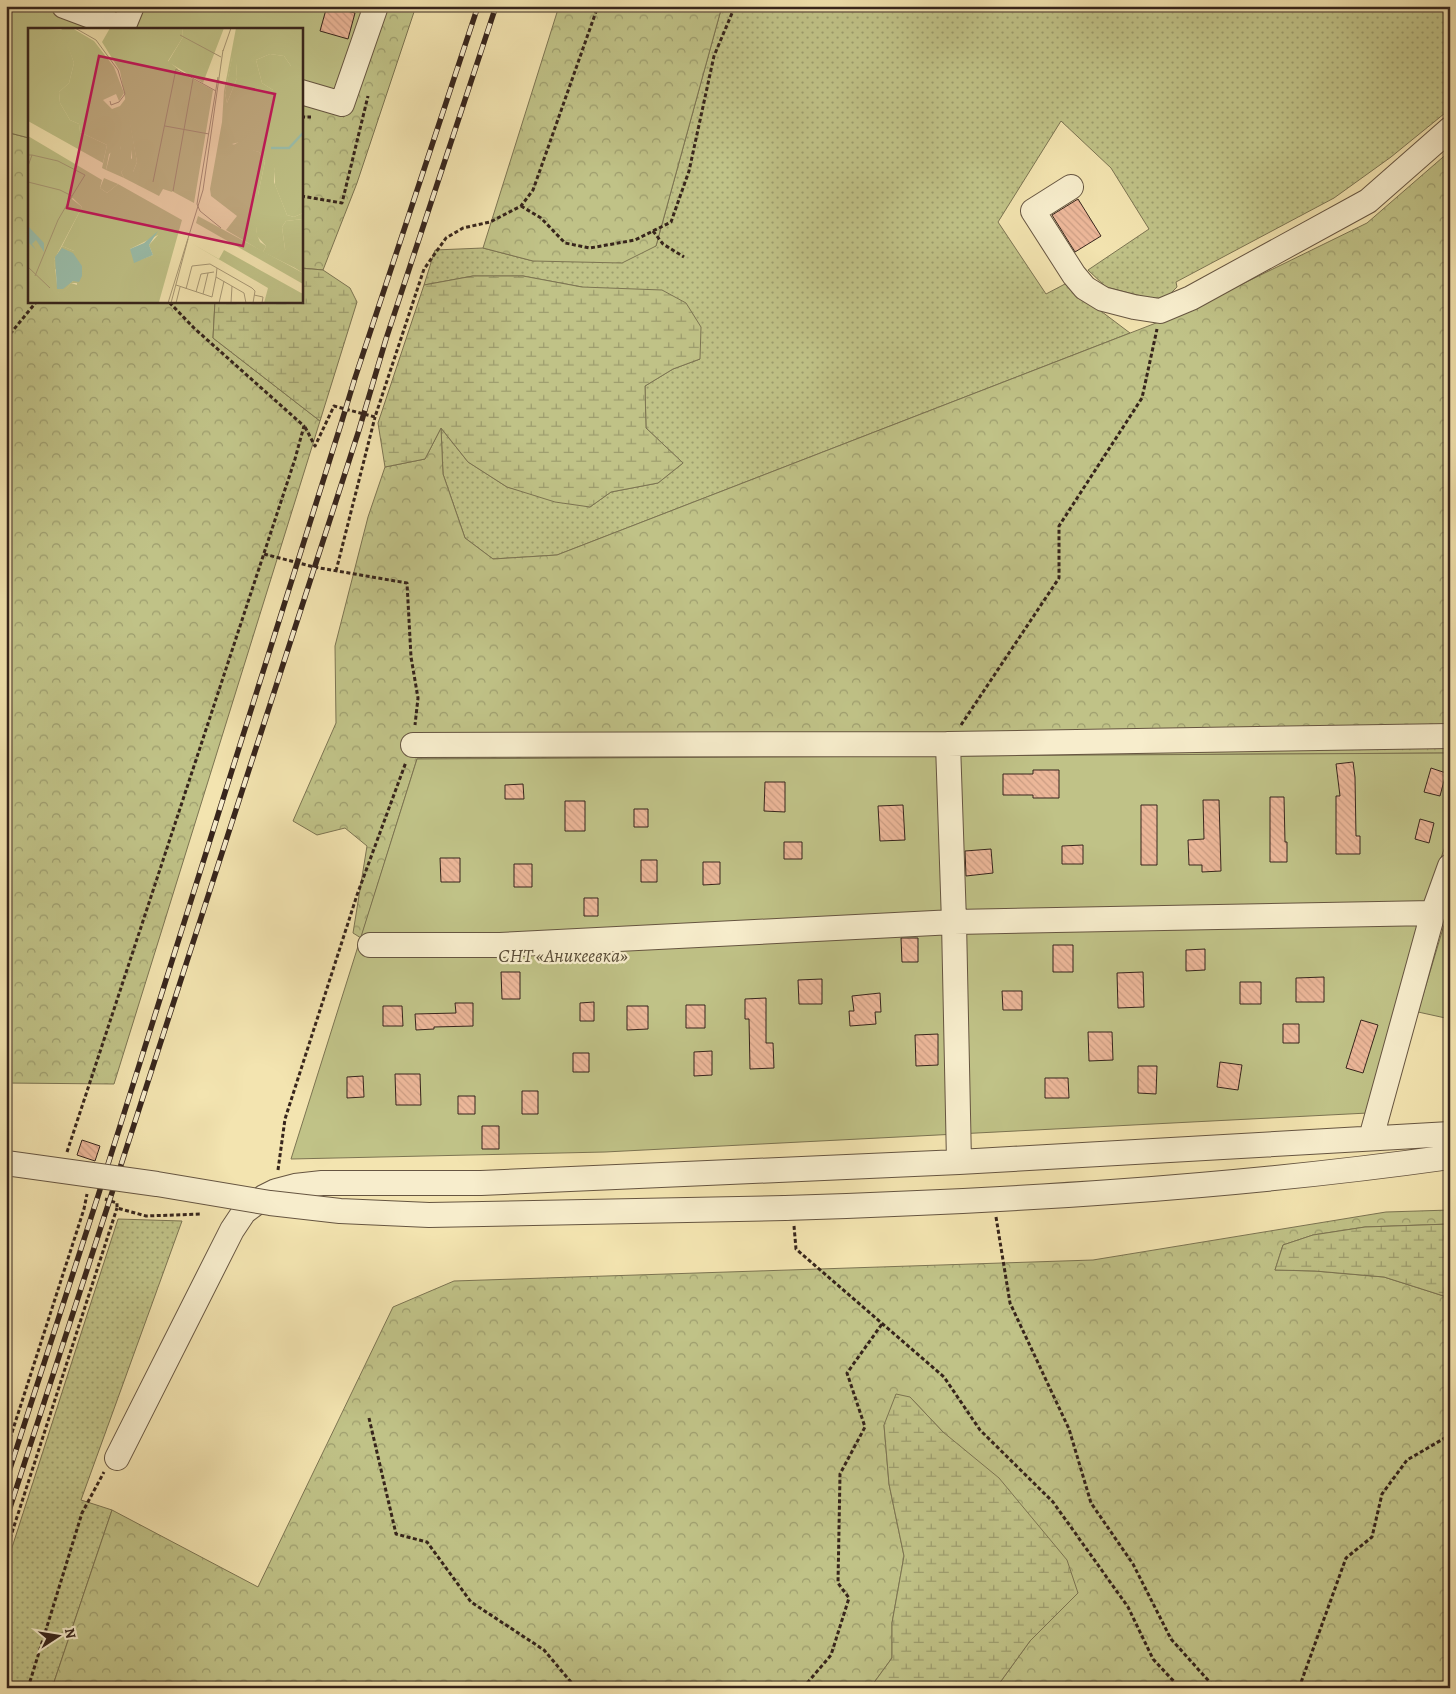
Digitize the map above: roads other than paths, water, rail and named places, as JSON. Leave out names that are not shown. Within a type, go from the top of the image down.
[{"type":"street","points":[[64,6],[124,28],[132,6]]},
{"type":"street","points":[[302,92],[342,104],[376,6]]},
{"type":"street","points":[[1071,187],[1033,211],[1074,275],[1085,288],[1103,299],[1160,311],[1191,298],[1368,201],[1450,129]]},
{"type":"street","points":[[413,745],[948,744],[1450,736]]},
{"type":"street","points":[[948,744],[959,1162]]},
{"type":"street","points":[[1370,1138],[1434,913],[1450,866]]},
{"type":"street","points":[[370,945],[500,945],[954,922],[1434,913]]},
{"type":"street","points":[[117,1458],[232,1230],[244,1212],[254,1203],[276,1191],[295,1186],[322,1183],[481,1183],[959,1162],[1450,1134]]},
{"type":"street","points":[[6,1163],[157,1184],[270,1203],[340,1211],[429,1215],[789,1208],[993,1200],[1269,1180],[1450,1157]]},
{"type":"railway","points":[[6,1481],[98,1196],[355,378],[478,6]]},
{"type":"railway","points":[[6,1520],[359,430],[386,339],[496,6]]},
{"type":"park label","name":"СНТ «Аникеевка»","points":[[563,955]]}]
